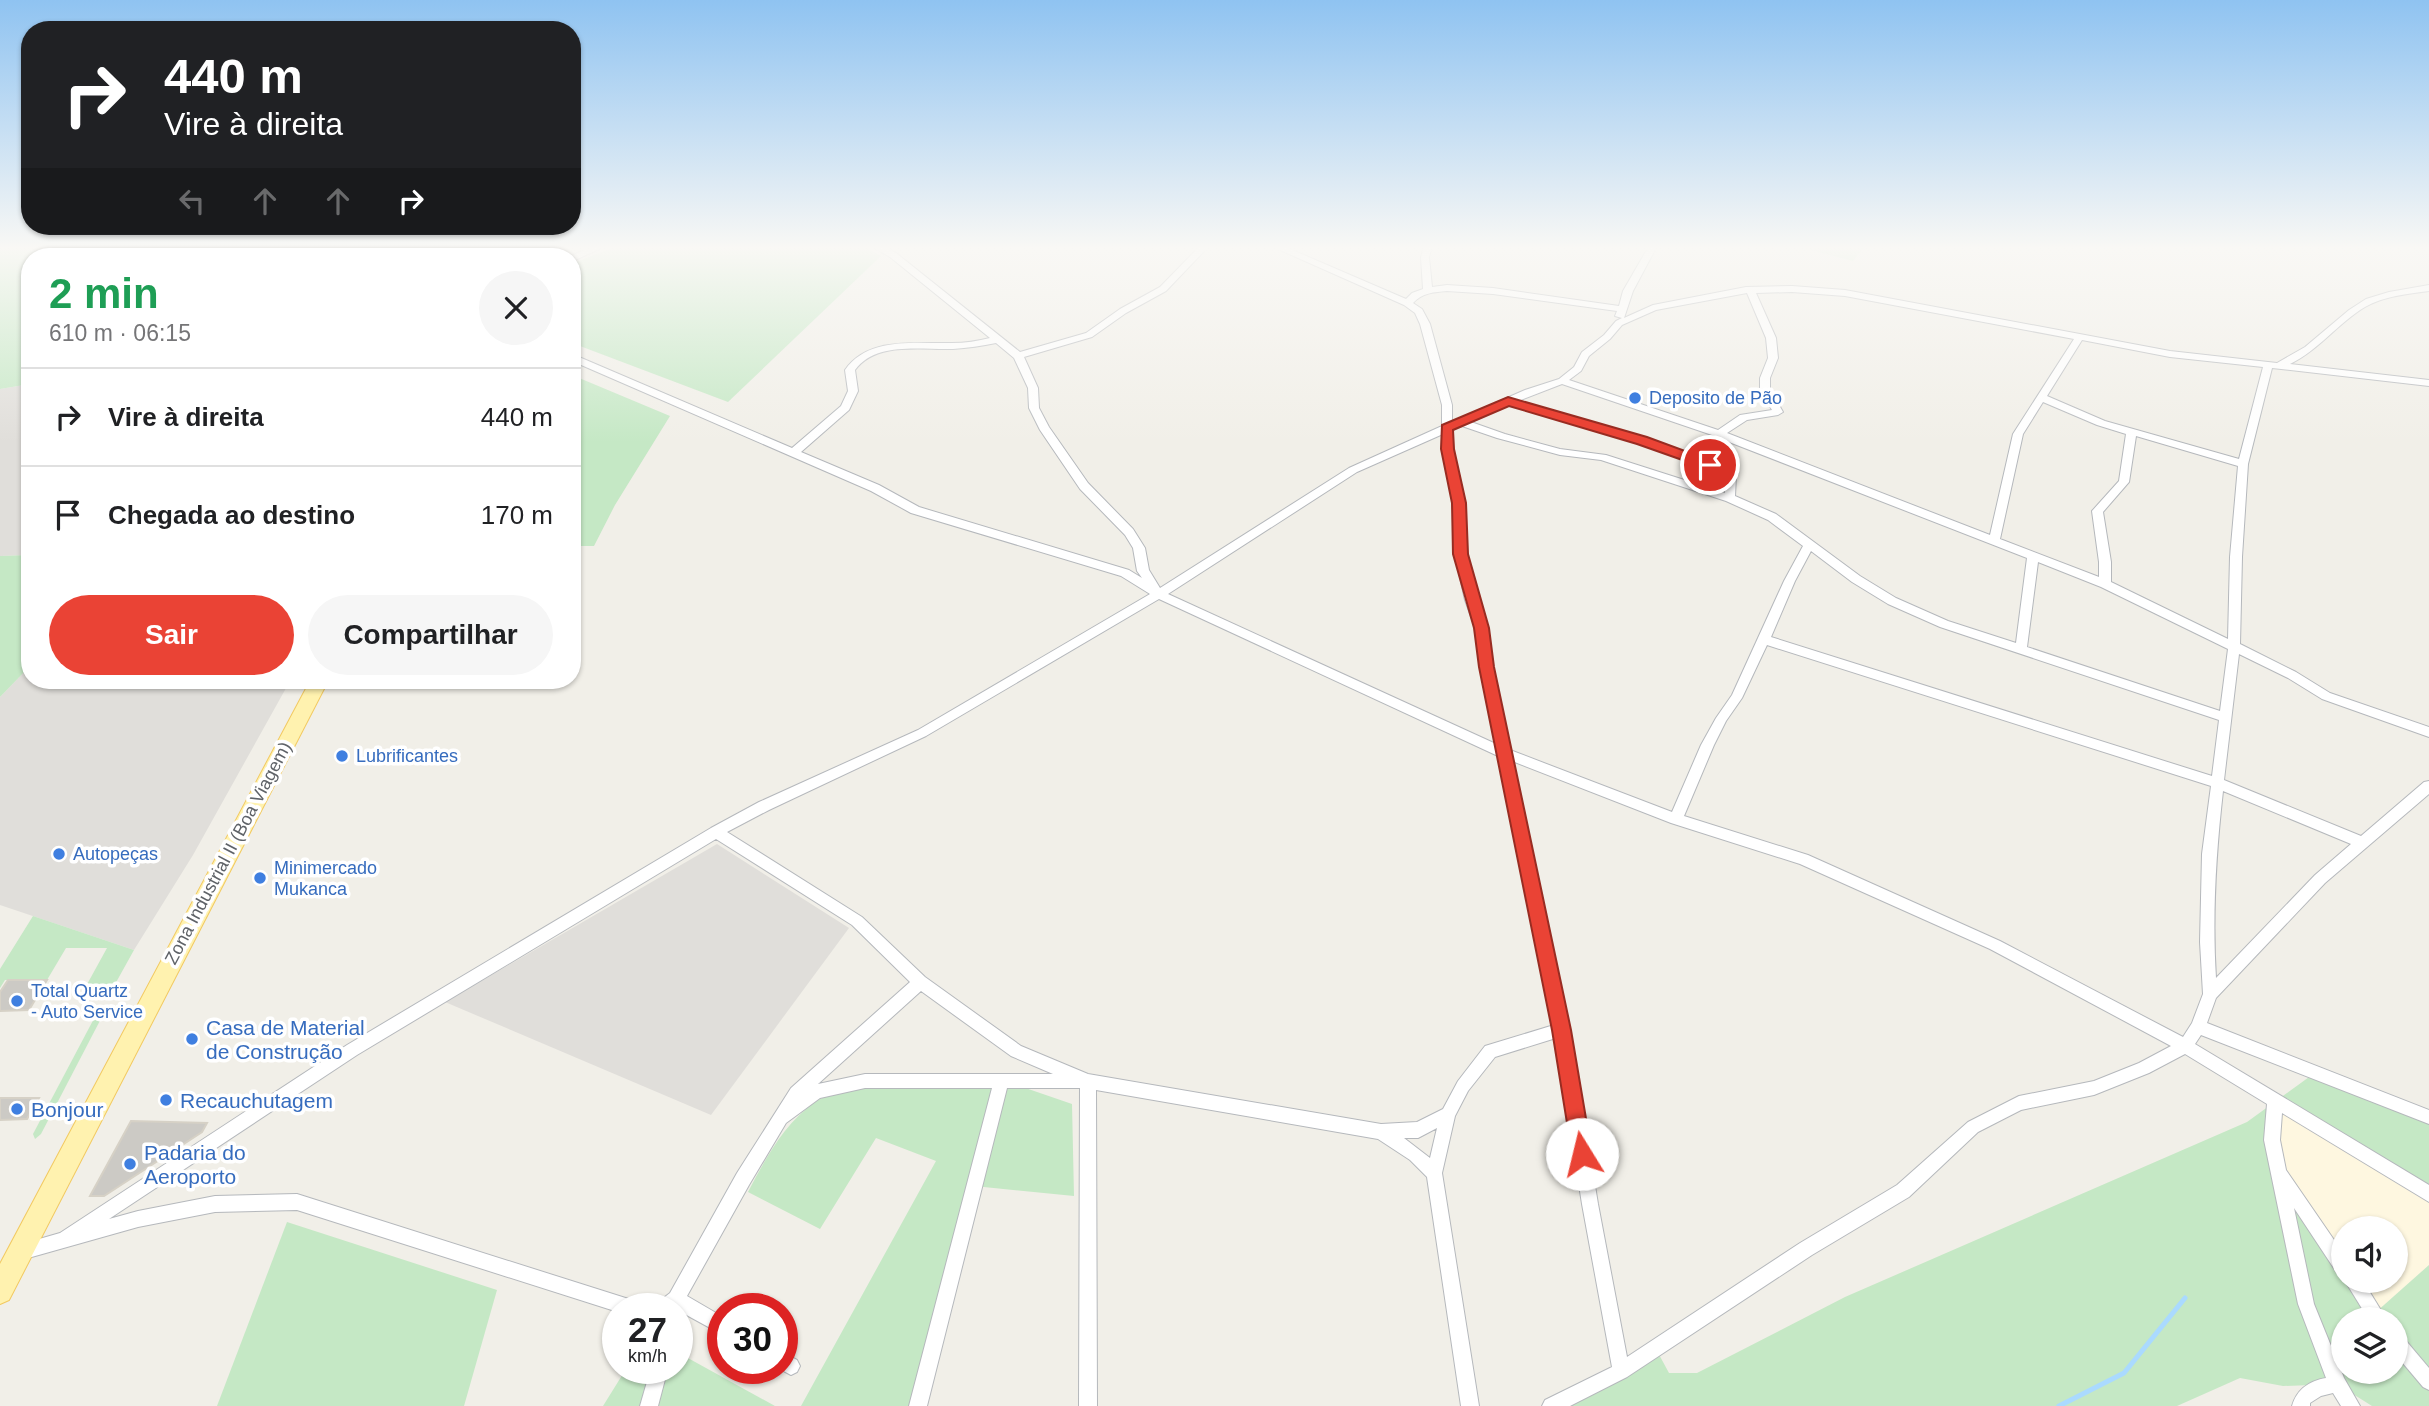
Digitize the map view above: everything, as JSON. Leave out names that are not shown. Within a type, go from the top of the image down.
[{"type":"main road","name":"Zona Industrial II (Boa Viagem)","points":[[1,1288],[76,1140],[315,689]]},
{"type":"street","points":[[963,312],[1018,356],[1031,381],[1034,408],[1044,428],[1084,486],[1129,533],[1139,548],[1143,571],[1159,594]]},
{"type":"street","points":[[1018,356],[1089,335],[1122,312]]},
{"type":"street","points":[[1419,312],[1447,405],[1448,449],[1459,503],[1461,554],[1481,628],[1504,753],[1562,1030],[1590,1204],[1622,1371]]},
{"type":"street","points":[[1619,323],[1621,312]]},
{"type":"street","points":[[66,1238],[352,1051],[716,832],[764,806],[922,733],[1159,594],[1353,470],[1508,401],[1562,381],[1578,369],[1585,354],[1607,337],[1619,323],[1645,312]]},
{"type":"street","points":[[1719,433],[1744,417],[1778,412],[1765,389],[1765,378],[1773,358],[1771,338],[1760,312]]},
{"type":"street","points":[[1942,312],[2170,354],[2428,386]]},
{"type":"street","points":[[2272,366],[2302,354],[2352,312]]},
{"type":"street","points":[[1994,540],[2018,434],[2079,338]]},
{"type":"street","points":[[793,453],[845,408],[853,391],[849,376],[851,367],[864,356],[886,348],[998,340]]},
{"type":"street","points":[[581,361],[875,488],[915,510],[1125,573],[1159,594],[1504,753],[1676,819],[1803,859],[1995,945],[2185,1046],[2429,1194]]},
{"type":"street","points":[[1551,1406],[1622,1371],[1806,1249],[1903,1191],[1973,1127],[2019,1103],[2094,1088],[2144,1068],[2185,1046],[2198,1027],[2210,994],[2207,943],[2209,853],[2234,647],[2236,557],[2243,464],[2272,366]]},
{"type":"street","points":[[1562,381],[1719,433],[2105,584],[2292,675],[2326,696],[2429,732]]},
{"type":"street","points":[[2041,397],[2101,423],[2243,464]]},
{"type":"street","points":[[1508,401],[1642,440],[1733,473]]},
{"type":"street","points":[[1461,422],[1560,452],[1602,457],[1730,498],[1772,517],[1856,579],[1892,601],[1944,624],[2225,717]]},
{"type":"street","points":[[2105,584],[2105,562],[2097,511],[2124,482],[2131,432]]},
{"type":"street","points":[[1719,433],[1731,453],[1733,473],[1730,498]]},
{"type":"street","points":[[1676,819],[1688,787],[1716,730],[1737,698],[1766,640],[1782,597],[1810,545]]},
{"type":"street","points":[[2021,650],[2033,556]]},
{"type":"street","points":[[1766,640],[2218,783],[2362,843]]},
{"type":"street","points":[[2210,994],[2320,879],[2426,793]]},
{"type":"street","points":[[716,832],[857,921],[920,982],[1016,1051],[1087,1081]]},
{"type":"street","points":[[679,1293],[796,1093],[920,982]]},
{"type":"street","points":[[2198,1027],[2429,1116]]},
{"type":"street","points":[[1470,1406],[1434,1173],[1448,1114],[1463,1086],[1490,1051],[1562,1030]]},
{"type":"street","points":[[918,1406],[1002,1080]]},
{"type":"street","points":[[779,1119],[817,1091],[865,1081],[1087,1081],[1381,1132],[1418,1130],[1448,1114]]},
{"type":"street","points":[[1087,1081],[1088,1406]]},
{"type":"street","points":[[2275,1102],[2272,1140],[2306,1304],[2331,1369]]},
{"type":"street","points":[[1381,1132],[1416,1154],[1434,1173]]},
{"type":"street","points":[[2280,1174],[2331,1249]]},
{"type":"street","points":[[19,1253],[138,1219],[215,1204],[297,1202],[602,1299]]},
{"type":"street","points":[[2408,1356],[2429,1381]]},
{"type":"street","points":[[649,1406],[655,1384]]},
{"type":"street","points":[[2301,1406],[2302,1398],[2317,1388],[2337,1384],[2351,1406]]},
{"type":"shaded area","points":[[21,386],[21,555],[0,556],[0,389]]},
{"type":"shaded area","points":[[21,675],[21,689],[286,689],[193,855],[134,950],[0,905],[0,697]]},
{"type":"shaded area","points":[[717,844],[849,928],[711,1115],[445,1002]]},
{"type":"shaded area","points":[[2275,1102],[2429,1194],[2429,1265],[2408,1284],[2408,1216],[2331,1216],[2331,1249],[2280,1173]]},
{"type":"shaded area","points":[[2361,1293],[2398,1293],[2382,1307],[2371,1307]]},
{"type":"green space","points":[[0,312],[21,312],[21,386],[0,389]]},
{"type":"green space","points":[[581,312],[823,312],[728,402],[581,346]]},
{"type":"green space","points":[[581,379],[670,416],[615,505],[594,546],[581,546]]},
{"type":"green space","points":[[21,555],[21,675],[0,697],[0,556]]},
{"type":"green space","points":[[33,916],[134,950],[114,986],[85,988],[107,948],[66,948],[47,980],[5,980],[0,988],[0,969]]},
{"type":"green space","points":[[103,1007],[105,1011],[41,1134],[35,1139],[33,1134],[98,1011]]},
{"type":"green space","points":[[2316,1072],[2429,1117],[2429,1194],[2276,1103],[2280,1174],[2331,1249],[2331,1293],[2361,1293],[2371,1307],[2331,1307],[2331,1384],[2337,1384],[2283,1386],[2240,1378],[2177,1406],[1551,1406],[1656,1349],[1669,1373],[1697,1373],[1845,1297],[2247,1122]]},
{"type":"green space","points":[[1002,1080],[1072,1104],[1074,1196],[974,1186],[918,1406],[801,1406],[936,1161],[876,1138],[820,1229],[748,1192],[776,1143],[794,1121],[815,1102],[828,1096],[869,1087]]},
{"type":"green space","points":[[287,1222],[497,1290],[464,1406],[217,1406]]},
{"type":"green space","points":[[2429,1265],[2429,1406],[2372,1406],[2337,1384],[2408,1384],[2408,1307],[2382,1307],[2398,1293],[2408,1293],[2408,1284]]},
{"type":"green space","points":[[693,1361],[707,1369],[707,1384],[735,1384],[775,1406],[603,1406],[617,1384],[693,1384]]},
{"type":"building","name":"Total Quartz - Auto Service","points":[[8,980],[47,980],[29,1010],[0,1011],[0,992]]},
{"type":"building","name":"Bonjour","points":[[0,1098],[39,1098],[27,1119],[0,1120]]},
{"type":"building","name":"Padaria do Aeroporto","points":[[131,1121],[207,1123],[202,1132],[104,1196],[90,1196]]},
{"type":"waterway","points":[[2059,1406],[2124,1373],[2185,1298]]},
{"type":"place","name":"Deposito de Pão","points":[[1635,398]]},
{"type":"place","name":"Lubrificantes","points":[[342,756]]},
{"type":"place","name":"Autopeças","points":[[59,854]]},
{"type":"place","name":"Minimercado Mukanca","points":[[260,878]]},
{"type":"place","name":"Total Quartz - Auto Service","points":[[17,1001]]},
{"type":"place","name":"Casa de Material de Construção","points":[[192,1039]]},
{"type":"place","name":"Recauchutagem","points":[[166,1100]]},
{"type":"place","name":"Bonjour","points":[[17,1109]]},
{"type":"place","name":"Padaria do Aeroporto","points":[[130,1164]]},
{"type":"route","points":[[1582,1154],[1562,1030],[1486,667],[1481,628],[1471,600],[1461,554],[1459,503],[1448,449],[1447,428],[1508,401],[1642,440],[1710,465]]}]
